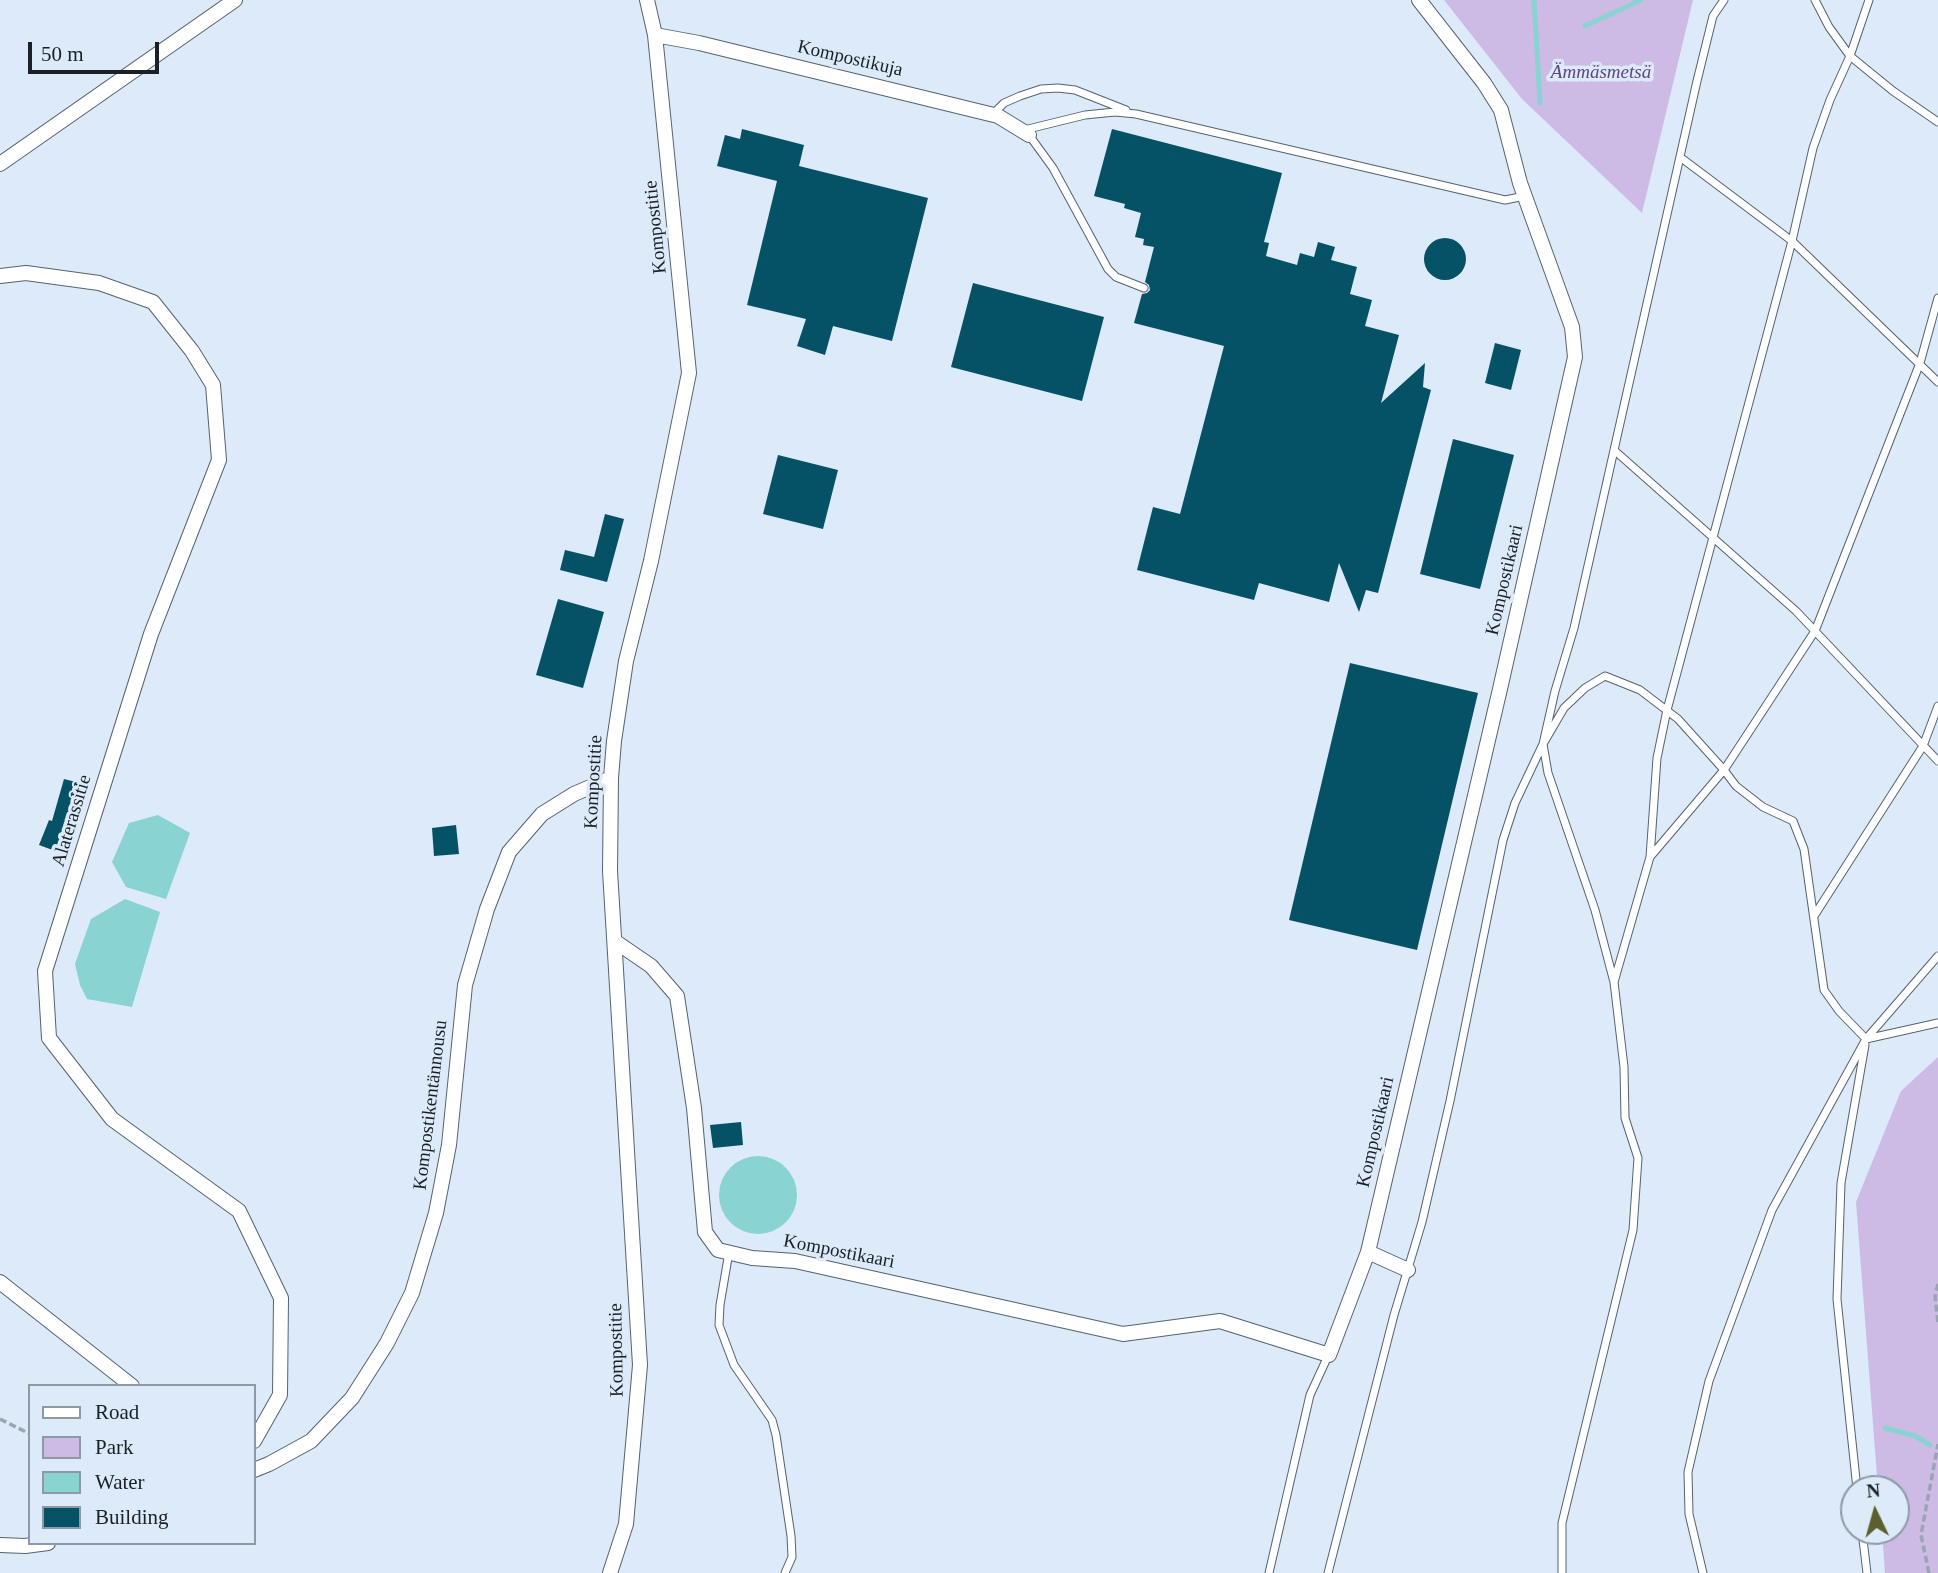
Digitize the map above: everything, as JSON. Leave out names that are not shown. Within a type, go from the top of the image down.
[{"type":"street","points":[[0,164],[235,0]]},
{"type":"street","name":"Kompostitie","points":[[610,1573],[626,1524],[640,1365],[610,871],[611,778],[626,661],[689,373],[656,35],[647,0]]},
{"type":"street","name":"Kompostikaari","points":[[729,1252],[752,1258],[795,1261],[1123,1334],[1220,1321],[1329,1355],[1368,1252],[1575,357],[1572,327],[1525,196],[1501,110],[1484,83],[1419,0]]},
{"type":"street","name":"Kompostikuja","points":[[656,35],[699,43],[992,115],[1026,132]]},
{"type":"street","name":"Alaterassitie","points":[[0,276],[26,273],[99,284],[153,302],[192,351],[213,385],[219,460],[151,634],[45,971],[49,1038],[112,1119],[239,1211],[281,1298],[280,1395],[256,1437]]},
{"type":"street","name":"Kompostikentännousu","points":[[256,1469],[311,1441],[352,1398],[387,1343],[412,1293],[436,1213],[449,1145],[465,985],[487,909],[509,852],[542,814],[574,794],[611,778]]},
{"type":"street","points":[[616,942],[651,966],[677,996],[694,1108],[705,1232],[718,1250],[729,1252]]},
{"type":"street","points":[[1368,1252],[1408,1270]]},
{"type":"street","points":[[0,1283],[129,1384]]},
{"type":"street","points":[[0,1545],[32,1545]]},
{"type":"lane","points":[[1562,1573],[1562,1523],[1633,1230],[1638,1158],[1625,1118],[1624,1067],[1614,982],[1595,910],[1548,773],[1543,744],[1574,628],[1713,16],[1724,0]]},
{"type":"lane","points":[[1815,0],[1829,27],[1850,56],[1892,91],[1938,122]]},
{"type":"lane","points":[[1614,982],[1650,857],[1657,758],[1667,710],[1792,241],[1813,148],[1869,0]]},
{"type":"lane","points":[[992,115],[1004,103],[1020,96],[1041,89],[1058,88],[1075,90],[1136,114]]},
{"type":"lane","points":[[1143,288],[1116,277],[1108,269],[1054,167],[1026,132],[1085,115],[1115,112],[1136,114],[1505,200],[1525,196]]},
{"type":"lane","points":[[1680,157],[1792,241],[1938,382]]},
{"type":"lane","points":[[1650,857],[1724,770],[1815,631],[1920,363],[1938,298]]},
{"type":"lane","points":[[1614,450],[1796,611],[1938,761]]},
{"type":"lane","points":[[1328,1573],[1422,1222],[1447,1115],[1503,840],[1515,803],[1543,744],[1564,708],[1585,688],[1605,676],[1640,690],[1678,719],[1736,786],[1763,807],[1793,821],[1804,849],[1824,990],[1839,1011],[1866,1039]]},
{"type":"lane","points":[[1814,916],[1923,746],[1938,706]]},
{"type":"lane","points":[[1703,1573],[1696,1553],[1689,1514],[1688,1472],[1709,1381],[1772,1210],[1866,1039],[1938,956]]},
{"type":"lane","points":[[1866,1039],[1938,1023]]},
{"type":"lane","points":[[1856,1475],[1837,1299],[1841,1182],[1866,1039]]},
{"type":"lane","points":[[729,1252],[719,1325],[734,1365],[772,1420],[776,1435],[792,1536],[792,1557],[785,1573]]},
{"type":"lane","points":[[1269,1573],[1310,1395],[1329,1355]]},
{"type":"lane","points":[[1864,1545],[1867,1573]]},
{"type":"path","points":[[1938,1284],[1935,1296],[1938,1323]]},
{"type":"path","points":[[0,1419],[28,1433]]},
{"type":"path","points":[[1929,1573],[1922,1535],[1938,1444]]},
{"type":"green space","name":"Ämmäsmetsä","points":[[1444,0],[1693,0],[1642,213],[1522,99]]},
{"type":"green space","points":[[1938,1057],[1938,1573],[1885,1573],[1883,1545],[1910,1545],[1910,1475],[1877,1475],[1856,1202],[1901,1091]]},
{"type":"water","points":[[158,815],[190,833],[166,899],[126,887],[112,862],[129,823]]},
{"type":"water","points":[[125,899],[160,912],[132,1007],[87,999],[75,964],[91,919]]},
{"type":"water","points":[[750,1156],[766,1156],[780,1162],[791,1173],[797,1187],[797,1203],[791,1217],[780,1228],[766,1234],[750,1234],[736,1228],[725,1217],[719,1203],[719,1187],[725,1173],[736,1162]]},
{"type":"building","points":[[742,129],[804,145],[799,166],[928,198],[892,341],[833,326],[825,355],[797,346],[806,319],[747,305],[777,181],[717,166],[725,135],[740,139]]},
{"type":"building","points":[[1112,129],[1282,173],[1264,242],[1269,243],[1266,256],[1297,265],[1300,253],[1314,257],[1318,242],[1335,247],[1331,260],[1357,267],[1350,294],[1372,300],[1365,326],[1399,335],[1381,403],[1425,363],[1423,387],[1431,390],[1378,593],[1366,590],[1359,612],[1339,563],[1329,602],[1259,583],[1254,600],[1137,570],[1153,507],[1180,514],[1224,346],[1134,323],[1142,294],[1150,290],[1145,282],[1154,247],[1143,245],[1144,239],[1135,237],[1141,213],[1124,208],[1125,204],[1094,196]]},
{"type":"building","points":[[1445,238],[1460,244],[1466,259],[1460,274],[1445,280],[1430,274],[1424,259],[1430,244]]},
{"type":"building","points":[[973,283],[1104,317],[1082,401],[951,367]]},
{"type":"building","points":[[1495,343],[1521,350],[1511,390],[1485,383]]},
{"type":"building","points":[[1453,439],[1514,455],[1480,589],[1420,574]]},
{"type":"building","points":[[778,455],[838,470],[823,529],[763,514]]},
{"type":"building","points":[[605,514],[624,519],[607,582],[560,570],[565,550],[594,557]]},
{"type":"building","points":[[558,599],[604,612],[583,688],[536,675]]},
{"type":"building","points":[[1350,663],[1478,693],[1417,950],[1289,920]]},
{"type":"building","points":[[64,779],[84,784],[77,810],[74,810],[58,852],[39,845],[49,820],[52,821]]},
{"type":"building","points":[[456,825],[459,854],[434,856],[432,828]]},
{"type":"building","points":[[741,1122],[743,1145],[713,1148],[710,1125]]},
{"type":"waterway","points":[[1534,0],[1540,103]]},
{"type":"waterway","points":[[1585,26],[1641,0]]},
{"type":"waterway","points":[[1885,1428],[1915,1436],[1930,1445]]}]
